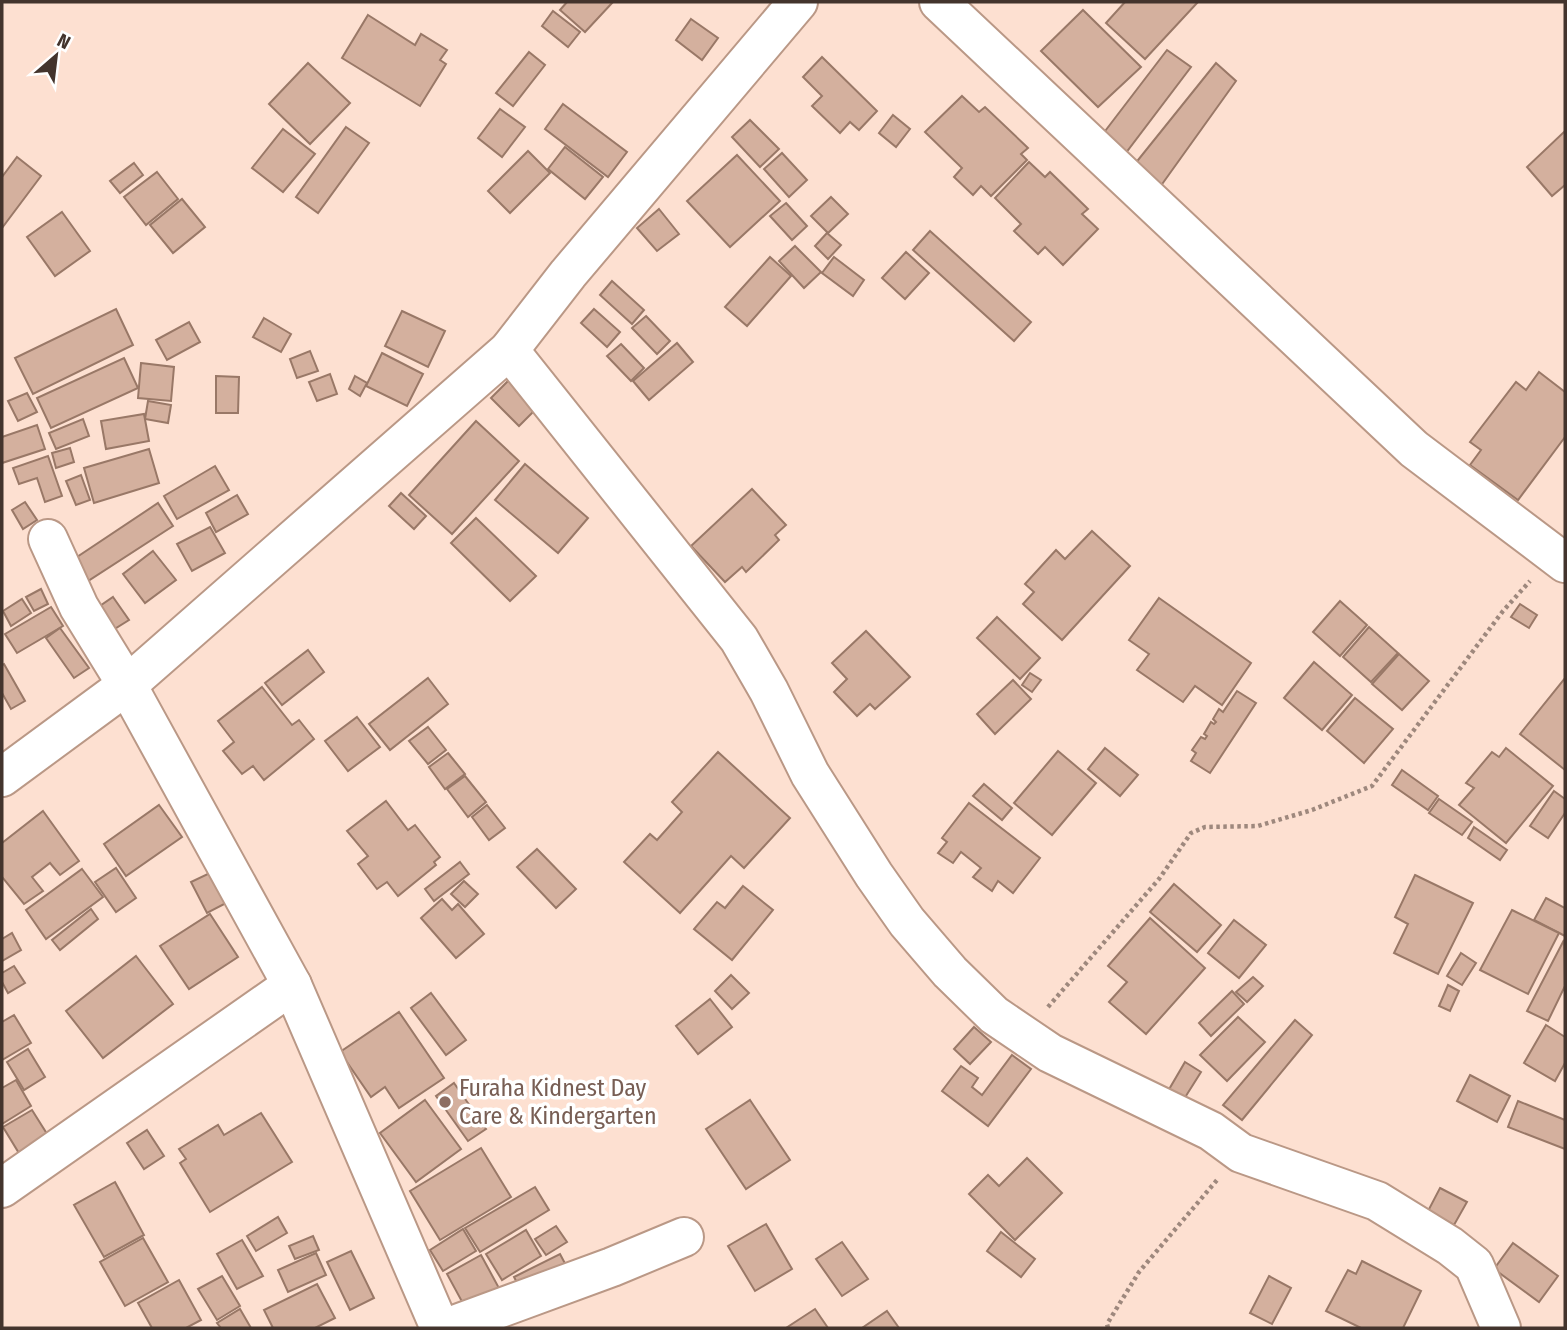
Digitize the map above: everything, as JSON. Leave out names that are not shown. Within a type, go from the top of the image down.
[{"type":"street","points":[[2,778],[127,685],[509,350],[568,274],[798,2]]},
{"type":"street","points":[[939,2],[1414,449],[1560,559]]},
{"type":"street","points":[[509,350],[738,639],[769,691],[810,774],[874,875],[907,922],[976,998],[994,1015],[1050,1053],[1211,1130],[1241,1153],[1377,1200],[1450,1246],[1474,1265],[1501,1328]]},
{"type":"street","points":[[48,538],[79,607],[127,685],[292,985],[440,1328]]},
{"type":"street","points":[[2,1188],[292,985]]},
{"type":"street","points":[[446,1328],[612,1267],[684,1237]]},
{"type":"path","points":[[1024,1035],[1160,879],[1191,833],[1205,827],[1258,826],[1312,810],[1372,786],[1503,611],[1560,559]]},
{"type":"path","points":[[1108,1328],[1107,1324],[1139,1272],[1241,1153]]},
{"type":"building","points":[[567,2],[613,2],[585,32],[560,10]]},
{"type":"building","points":[[1125,2],[1198,2],[1145,59],[1106,23]]},
{"type":"building","points":[[1083,10],[1141,67],[1098,107],[1041,51]]},
{"type":"building","points":[[553,11],[580,32],[568,47],[542,26]]},
{"type":"building","points":[[368,15],[415,45],[421,34],[447,50],[440,60],[446,64],[420,106],[342,58]]},
{"type":"building","points":[[691,19],[718,38],[702,60],[676,40]]},
{"type":"building","points":[[1167,50],[1191,67],[1122,158],[1099,139]]},
{"type":"building","points":[[529,52],[545,65],[513,106],[496,93]]},
{"type":"building","points":[[822,57],[877,111],[859,130],[850,122],[840,133],[812,106],[822,96],[803,77]]},
{"type":"building","points":[[308,63],[350,103],[310,144],[269,104]]},
{"type":"building","points":[[1216,63],[1236,81],[1160,187],[1130,170]]},
{"type":"building","points":[[962,96],[979,112],[985,107],[1028,148],[1021,154],[1027,160],[991,196],[981,186],[973,195],[954,177],[962,168],[925,132]]},
{"type":"building","points":[[563,104],[627,152],[608,177],[545,129]]},
{"type":"building","points":[[500,109],[525,127],[502,157],[478,138]]},
{"type":"building","points":[[893,115],[910,129],[896,147],[879,133]]},
{"type":"building","points":[[750,120],[779,149],[760,167],[732,137]]},
{"type":"building","points":[[346,127],[369,143],[318,213],[296,197]]},
{"type":"building","points":[[283,129],[315,154],[283,192],[252,168]]},
{"type":"building","points":[[1565,131],[1565,185],[1552,196],[1527,167]]},
{"type":"building","points":[[565,147],[603,177],[585,199],[548,169]]},
{"type":"building","points":[[528,151],[550,173],[510,213],[488,191]]},
{"type":"building","points":[[782,153],[807,180],[789,197],[764,169]]},
{"type":"building","points":[[737,155],[780,201],[730,247],[687,201]]},
{"type":"building","points":[[17,157],[41,176],[2,228],[2,177]]},
{"type":"building","points":[[1029,162],[1045,177],[1050,172],[1088,209],[1082,214],[1098,229],[1063,265],[1045,247],[1038,254],[1014,231],[1021,224],[995,198]]},
{"type":"building","points":[[134,163],[143,175],[120,193],[110,181]]},
{"type":"building","points":[[157,172],[178,199],[146,225],[124,197]]},
{"type":"building","points":[[831,197],[848,214],[828,233],[811,216]]},
{"type":"building","points":[[182,199],[205,227],[173,253],[150,225]]},
{"type":"building","points":[[786,203],[807,226],[792,240],[770,216]]},
{"type":"building","points":[[659,209],[679,234],[657,251],[637,228]]},
{"type":"building","points":[[62,212],[90,251],[55,276],[27,237]]},
{"type":"building","points":[[930,231],[1031,322],[1014,341],[913,250]]},
{"type":"building","points":[[827,233],[841,245],[828,259],[815,246]]},
{"type":"building","points":[[795,246],[821,272],[804,288],[779,261]]},
{"type":"building","points":[[906,252],[929,273],[905,299],[882,278]]},
{"type":"building","points":[[770,257],[791,276],[747,326],[725,307]]},
{"type":"building","points":[[834,257],[864,280],[853,296],[822,273]]},
{"type":"building","points":[[612,281],[644,310],[632,324],[600,295]]},
{"type":"building","points":[[116,309],[133,345],[33,394],[15,358]]},
{"type":"building","points":[[594,309],[620,332],[607,347],[581,323]]},
{"type":"building","points":[[402,311],[445,331],[428,367],[385,346]]},
{"type":"building","points":[[646,316],[670,341],[657,354],[632,328]]},
{"type":"building","points":[[264,318],[291,334],[281,352],[253,337]]},
{"type":"building","points":[[189,322],[200,342],[167,360],[156,340]]},
{"type":"building","points":[[677,343],[693,362],[649,400],[633,381]]},
{"type":"building","points":[[621,344],[644,368],[631,381],[607,356]]},
{"type":"building","points":[[310,351],[318,371],[297,378],[290,359]]},
{"type":"building","points":[[382,353],[423,374],[407,406],[366,386]]},
{"type":"building","points":[[124,358],[138,388],[51,428],[37,398]]},
{"type":"building","points":[[141,363],[174,367],[171,401],[138,398]]},
{"type":"building","points":[[1539,372],[1565,392],[1565,437],[1518,500],[1470,465],[1481,450],[1470,442],[1516,382],[1526,390]]},
{"type":"building","points":[[330,374],[337,394],[317,401],[309,382]]},
{"type":"building","points":[[216,376],[239,377],[238,413],[216,413]]},
{"type":"building","points":[[355,376],[367,383],[360,396],[349,389]]},
{"type":"building","points":[[510,379],[538,407],[519,426],[491,398]]},
{"type":"building","points":[[27,393],[37,412],[18,421],[8,401]]},
{"type":"building","points":[[148,401],[171,405],[168,423],[145,419]]},
{"type":"building","points":[[144,414],[149,441],[106,449],[101,421]]},
{"type":"building","points":[[83,419],[89,436],[56,449],[49,433]]},
{"type":"building","points":[[476,421],[519,461],[452,534],[409,495]]},
{"type":"building","points":[[37,425],[45,449],[2,463],[2,437]]},
{"type":"building","points":[[70,448],[74,462],[56,468],[52,453]]},
{"type":"building","points":[[149,449],[159,483],[94,503],[84,468]]},
{"type":"building","points":[[48,456],[62,496],[45,502],[37,478],[19,484],[13,468]]},
{"type":"building","points":[[525,464],[588,518],[558,553],[495,500]]},
{"type":"building","points":[[215,466],[229,490],[177,519],[164,496]]},
{"type":"building","points":[[81,475],[90,500],[76,505],[66,481]]},
{"type":"building","points":[[752,489],[786,525],[775,535],[779,540],[746,572],[742,567],[725,582],[691,546]]},
{"type":"building","points":[[401,493],[426,516],[414,529],[389,506]]},
{"type":"building","points":[[237,495],[248,514],[216,532],[206,513]]},
{"type":"building","points":[[25,502],[37,520],[23,529],[12,510]]},
{"type":"building","points":[[158,503],[173,526],[88,581],[74,559]]},
{"type":"building","points":[[476,518],[536,576],[510,601],[451,543]]},
{"type":"building","points":[[210,527],[225,553],[192,571],[177,544]]},
{"type":"building","points":[[1092,531],[1130,566],[1062,640],[1023,604],[1034,592],[1025,584],[1056,550],[1065,559]]},
{"type":"building","points":[[153,551],[176,580],[145,603],[123,574]]},
{"type":"building","points":[[41,589],[48,604],[34,611],[26,597]]},
{"type":"building","points":[[113,597],[129,620],[108,633],[94,610]]},
{"type":"building","points":[[1159,598],[1251,663],[1222,705],[1195,686],[1183,702],[1137,670],[1149,654],[1129,640]]},
{"type":"building","points":[[22,599],[31,613],[11,626],[3,611]]},
{"type":"building","points":[[1340,601],[1367,625],[1340,656],[1313,632]]},
{"type":"building","points":[[1520,604],[1537,615],[1529,628],[1511,617]]},
{"type":"building","points":[[51,607],[63,626],[17,653],[5,634]]},
{"type":"building","points":[[997,617],[1040,658],[1020,679],[977,638]]},
{"type":"building","points":[[1369,627],[1398,653],[1371,682],[1343,657]]},
{"type":"building","points":[[60,628],[89,668],[74,678],[46,638]]},
{"type":"building","points":[[866,631],[910,677],[875,709],[870,704],[857,716],[834,692],[847,679],[832,663]]},
{"type":"building","points":[[308,650],[324,672],[282,705],[265,683]]},
{"type":"building","points":[[1399,654],[1429,681],[1402,710],[1372,684]]},
{"type":"building","points":[[1314,662],[1352,695],[1322,730],[1284,698]]},
{"type":"building","points":[[4,664],[25,701],[11,709],[2,693]]},
{"type":"building","points":[[1030,673],[1041,680],[1032,692],[1022,685]]},
{"type":"building","points":[[428,678],[448,704],[390,750],[369,724]]},
{"type":"building","points":[[1565,678],[1565,770],[1520,734]]},
{"type":"building","points":[[1013,680],[1031,699],[995,734],[977,714]]},
{"type":"building","points":[[262,687],[292,725],[299,720],[314,739],[264,780],[253,766],[242,774],[223,751],[234,742],[218,721]]},
{"type":"building","points":[[1237,691],[1256,703],[1210,773],[1191,761],[1196,753],[1192,750],[1201,737],[1205,739],[1207,736],[1204,734],[1211,722],[1216,722],[1213,719],[1219,709],[1223,712]]},
{"type":"building","points":[[1355,698],[1393,729],[1364,763],[1327,731]]},
{"type":"building","points":[[357,717],[380,747],[348,771],[325,741]]},
{"type":"building","points":[[428,727],[446,750],[428,764],[409,741]]},
{"type":"building","points":[[1105,748],[1138,775],[1120,796],[1088,769]]},
{"type":"building","points":[[1506,748],[1553,786],[1506,843],[1459,805],[1474,788],[1466,783],[1492,752],[1499,757]]},
{"type":"building","points":[[1058,751],[1096,783],[1052,835],[1014,803]]},
{"type":"building","points":[[718,752],[790,818],[744,868],[731,856],[680,913],[624,862],[650,834],[657,840],[682,812],[672,802]]},
{"type":"building","points":[[448,753],[465,774],[445,789],[429,767]]},
{"type":"building","points":[[1402,770],[1438,796],[1428,810],[1392,785]]},
{"type":"building","points":[[465,776],[486,802],[468,817],[447,789]]},
{"type":"building","points":[[984,784],[1012,808],[1002,820],[973,796]]},
{"type":"building","points":[[1554,791],[1565,799],[1565,813],[1548,838],[1530,826]]},
{"type":"building","points":[[1439,799],[1472,822],[1462,835],[1429,813]]},
{"type":"building","points":[[386,801],[408,830],[415,825],[440,857],[434,862],[436,865],[398,896],[387,882],[377,889],[358,864],[368,856],[347,831]]},
{"type":"building","points":[[969,803],[1040,858],[1013,893],[998,881],[992,891],[973,877],[981,868],[961,852],[953,863],[938,853],[947,842],[942,838]]},
{"type":"building","points":[[159,805],[182,837],[126,876],[104,844]]},
{"type":"building","points":[[487,805],[505,828],[489,840],[472,817]]},
{"type":"building","points":[[43,811],[79,861],[60,875],[50,863],[32,877],[43,891],[24,904],[2,877],[2,843]]},
{"type":"building","points":[[1474,827],[1507,850],[1500,860],[1468,838]]},
{"type":"building","points":[[537,849],[576,889],[556,908],[517,867]]},
{"type":"building","points":[[460,862],[469,874],[434,901],[425,889]]},
{"type":"building","points":[[116,868],[136,898],[116,912],[95,882]]},
{"type":"building","points":[[82,869],[103,897],[46,939],[26,910]]},
{"type":"building","points":[[214,871],[230,901],[207,913],[191,882]]},
{"type":"building","points":[[1415,875],[1473,903],[1438,974],[1394,953],[1408,924],[1395,917]]},
{"type":"building","points":[[464,881],[478,894],[465,907],[451,894]]},
{"type":"building","points":[[1174,884],[1221,925],[1197,952],[1150,912]]},
{"type":"building","points":[[743,886],[773,910],[732,960],[694,929],[717,902],[725,908]]},
{"type":"building","points":[[1546,898],[1565,908],[1565,936],[1534,920]]},
{"type":"building","points":[[442,899],[452,910],[458,904],[484,934],[456,958],[421,918]]},
{"type":"building","points":[[91,909],[98,919],[60,950],[52,940]]},
{"type":"building","points":[[1512,910],[1559,933],[1528,994],[1480,970]]},
{"type":"building","points":[[210,914],[238,957],[189,989],[160,946]]},
{"type":"building","points":[[1150,918],[1205,968],[1146,1034],[1109,1002],[1127,982],[1108,966]]},
{"type":"building","points":[[1234,920],[1266,945],[1239,978],[1208,953]]},
{"type":"building","points":[[12,933],[21,950],[2,961],[2,939]]},
{"type":"building","points":[[1564,940],[1565,986],[1548,1021],[1527,1011]]},
{"type":"building","points":[[1461,953],[1476,963],[1462,985],[1447,976]]},
{"type":"building","points":[[136,956],[173,1004],[103,1058],[66,1011]]},
{"type":"building","points":[[14,966],[25,983],[8,993],[2,982],[2,973]]},
{"type":"building","points":[[731,975],[749,993],[732,1009],[715,991]]},
{"type":"building","points":[[1253,977],[1263,986],[1247,1002],[1236,992]]},
{"type":"building","points":[[1448,985],[1459,991],[1450,1011],[1439,1006]]},
{"type":"building","points":[[1232,991],[1244,1004],[1211,1036],[1199,1023]]},
{"type":"building","points":[[431,993],[466,1040],[446,1055],[411,1008]]},
{"type":"building","points":[[710,999],[732,1027],[698,1054],[676,1026]]},
{"type":"building","points":[[399,1012],[444,1078],[399,1108],[385,1087],[371,1097],[340,1052]]},
{"type":"building","points":[[14,1015],[31,1043],[2,1060],[2,1022]]},
{"type":"building","points":[[1238,1017],[1265,1042],[1227,1081],[1200,1055]]},
{"type":"building","points":[[1295,1020],[1312,1035],[1242,1120],[1223,1105]]},
{"type":"building","points":[[1546,1025],[1565,1037],[1565,1063],[1555,1081],[1524,1063]]},
{"type":"building","points":[[974,1027],[991,1042],[970,1064],[954,1049]]},
{"type":"building","points":[[28,1049],[45,1077],[24,1090],[7,1062]]},
{"type":"building","points":[[1012,1055],[1031,1069],[988,1126],[942,1091],[961,1066],[978,1078],[972,1087],[982,1095]]},
{"type":"building","points":[[1185,1062],[1201,1072],[1179,1107],[1164,1098]]},
{"type":"building","points":[[1470,1075],[1510,1096],[1497,1122],[1457,1101]]},
{"type":"building","points":[[16,1080],[31,1106],[2,1124],[2,1088]]},
{"type":"building","points":[[454,1083],[486,1129],[468,1141],[436,1096]]},
{"type":"building","points":[[425,1100],[461,1149],[416,1182],[380,1133]]},
{"type":"building","points":[[750,1100],[790,1160],[746,1189],[706,1129]]},
{"type":"building","points":[[1518,1101],[1565,1120],[1565,1149],[1508,1127]]},
{"type":"building","points":[[32,1110],[54,1145],[25,1163],[3,1127]]},
{"type":"building","points":[[261,1113],[292,1162],[210,1212],[180,1163],[186,1159],[179,1149],[218,1125],[224,1135]]},
{"type":"building","points":[[147,1130],[164,1156],[144,1169],[127,1143]]},
{"type":"building","points":[[481,1148],[511,1197],[440,1240],[410,1191]]},
{"type":"building","points":[[1027,1158],[1062,1193],[1015,1240],[969,1194],[988,1175],[999,1186]]},
{"type":"building","points":[[115,1182],[144,1235],[104,1257],[74,1205]]},
{"type":"building","points":[[535,1187],[549,1210],[480,1252],[465,1228]]},
{"type":"building","points":[[1440,1188],[1467,1202],[1454,1225],[1428,1211]]},
{"type":"building","points":[[278,1217],[287,1233],[256,1251],[247,1236]]},
{"type":"building","points":[[766,1224],[792,1269],[755,1291],[728,1246]]},
{"type":"building","points":[[556,1226],[567,1242],[546,1255],[535,1239]]},
{"type":"building","points":[[463,1229],[476,1251],[443,1271],[430,1250]]},
{"type":"building","points":[[526,1230],[541,1256],[502,1280],[486,1254]]},
{"type":"building","points":[[1001,1232],[1035,1259],[1021,1277],[987,1251]]},
{"type":"building","points":[[313,1236],[319,1250],[295,1259],[289,1246]]},
{"type":"building","points":[[143,1238],[168,1282],[125,1306],[100,1262]]},
{"type":"building","points":[[242,1240],[263,1276],[237,1289],[217,1254]]},
{"type":"building","points":[[842,1242],[868,1279],[842,1296],[816,1259]]},
{"type":"building","points":[[1513,1243],[1558,1276],[1539,1302],[1494,1269]]},
{"type":"building","points":[[351,1251],[374,1298],[350,1310],[327,1262]]},
{"type":"building","points":[[316,1253],[326,1275],[288,1292],[278,1270]]},
{"type":"building","points":[[560,1254],[570,1273],[524,1296],[514,1277]]},
{"type":"building","points":[[481,1255],[500,1290],[466,1309],[447,1274]]},
{"type":"building","points":[[1362,1261],[1421,1291],[1403,1328],[1361,1328],[1326,1311],[1348,1270],[1356,1274]]},
{"type":"building","points":[[222,1276],[240,1306],[217,1320],[198,1289]]},
{"type":"building","points":[[1269,1276],[1291,1288],[1272,1324],[1250,1313]]},
{"type":"building","points":[[179,1280],[201,1320],[186,1328],[152,1328],[138,1303]]},
{"type":"building","points":[[317,1284],[335,1318],[315,1328],[273,1328],[264,1310]]},
{"type":"building","points":[[240,1309],[251,1328],[221,1328],[217,1323]]},
{"type":"building","points":[[815,1309],[828,1328],[786,1328]]},
{"type":"building","points":[[887,1311],[899,1328],[862,1328]]},
{"type":"place","name":"Furaha Kidnest Day Care & Kindergarten","points":[[445,1102]]}]
